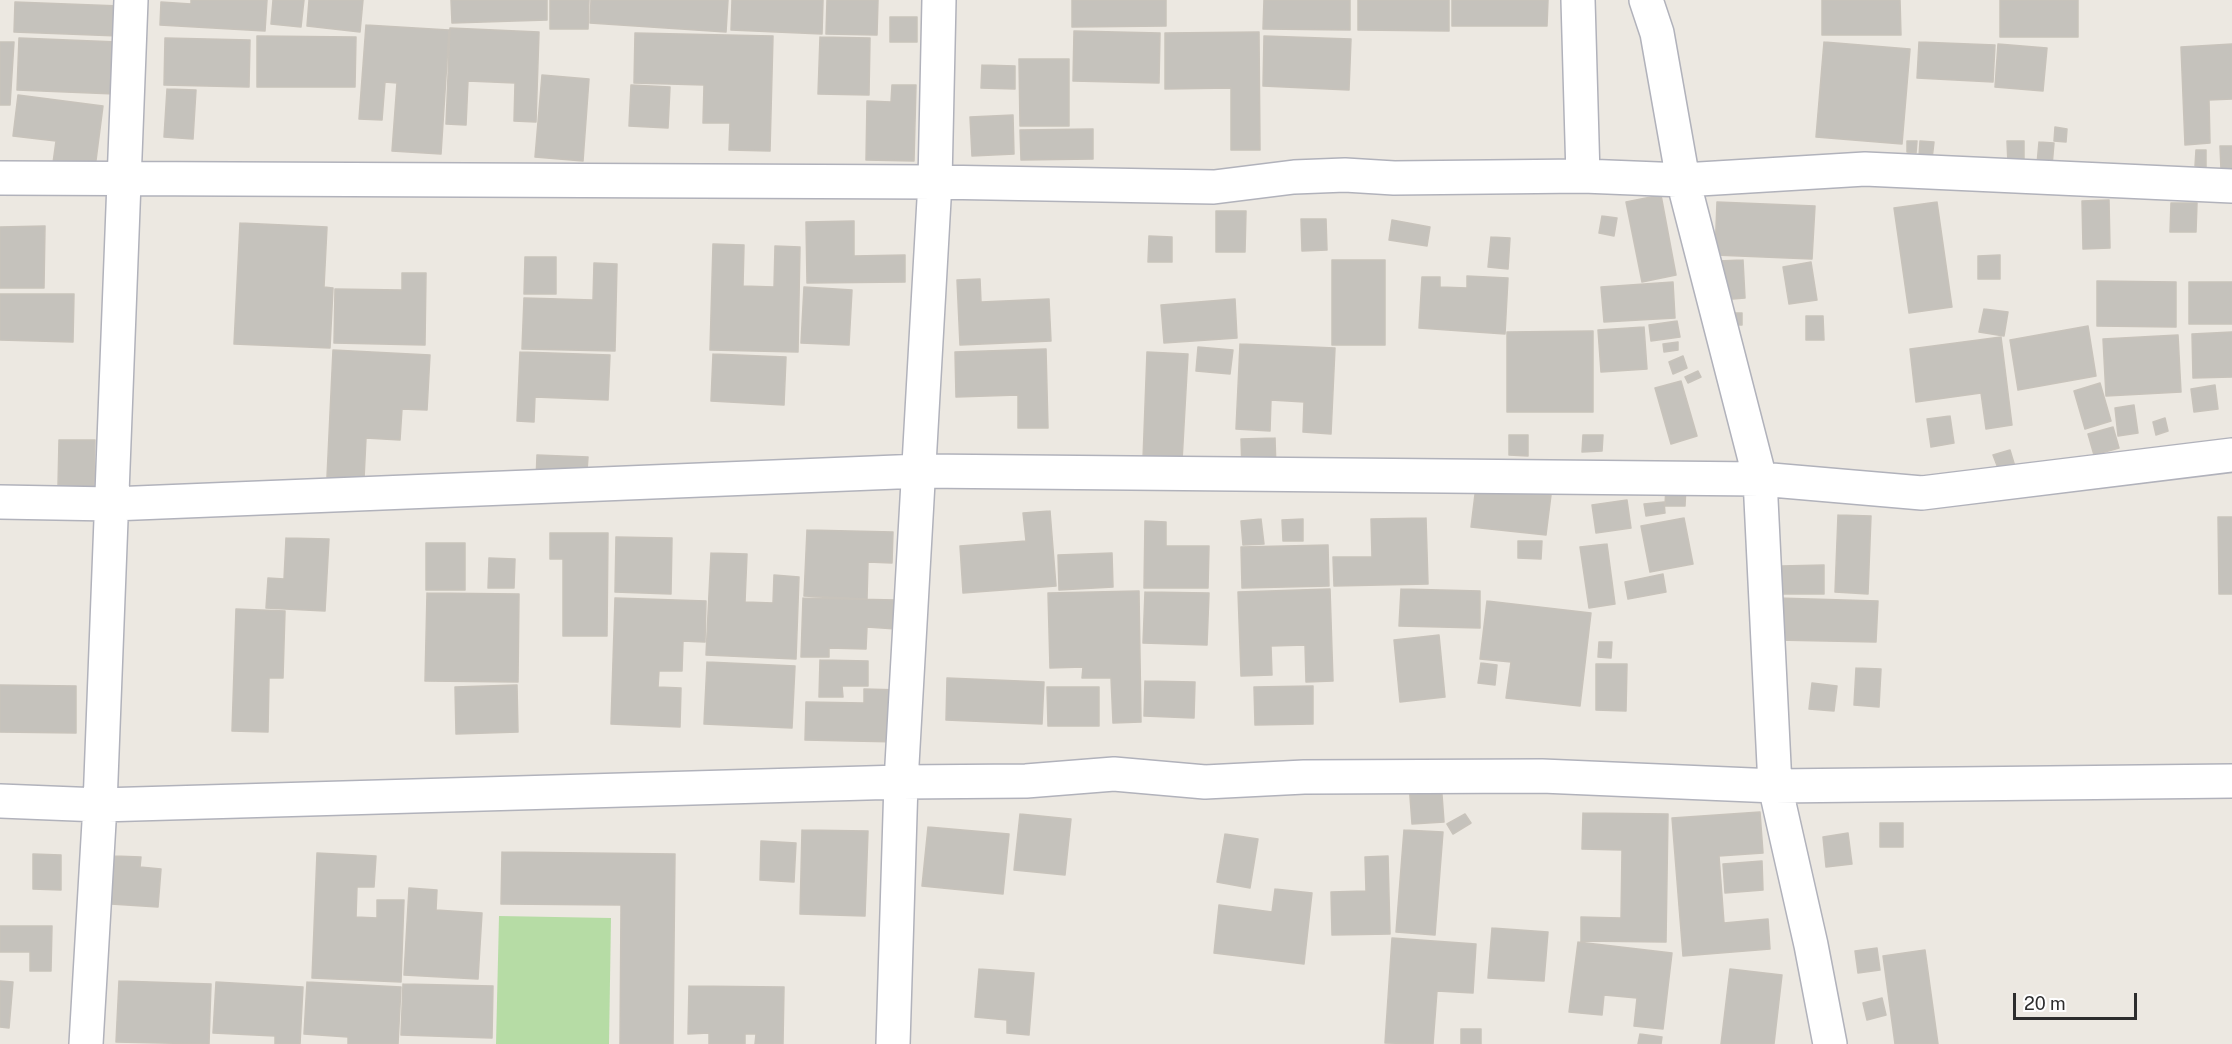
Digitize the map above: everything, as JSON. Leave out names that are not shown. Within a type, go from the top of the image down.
[{"type":"street","points":[[86,1044],[100,805],[131,0]]},
{"type":"street","points":[[893,1044],[902,782],[921,471],[935,182],[939,0]]},
{"type":"street","points":[[1578,0],[1583,176]]},
{"type":"street","points":[[1646,0],[1657,33],[1683,180],[1760,479],[1775,786],[1811,945],[1830,1044]]},
{"type":"street","points":[[0,178],[935,182],[1214,187],[1294,177],[1345,175],[1445,179],[1583,176],[1683,180],[1866,169],[2232,186]]},
{"type":"street","points":[[0,502],[112,504],[921,471],[1760,479],[1922,493],[2232,455]]},
{"type":"street","points":[[0,801],[100,805],[902,782],[1026,781],[1114,774],[1205,782],[1304,777],[1542,776],[1775,786],[2232,781]]},
{"type":"green space","points":[[499,916],[611,918],[609,1044],[496,1044]]},
{"type":"building","points":[[191,0],[267,0],[265,31],[160,25],[161,2],[191,4]]},
{"type":"building","points":[[273,0],[304,0],[301,27],[271,24]]},
{"type":"building","points":[[309,0],[363,0],[360,32],[307,26]]},
{"type":"building","points":[[451,0],[547,0],[547,20],[452,23]]},
{"type":"building","points":[[550,0],[589,0],[588,29],[550,29]]},
{"type":"building","points":[[591,0],[728,0],[726,32],[590,23]]},
{"type":"building","points":[[732,0],[823,0],[822,34],[731,30]]},
{"type":"building","points":[[827,0],[878,0],[877,35],[826,34]]},
{"type":"building","points":[[1072,0],[1166,0],[1166,26],[1072,27]]},
{"type":"building","points":[[1264,0],[1350,0],[1350,30],[1263,29]]},
{"type":"building","points":[[1358,0],[1449,0],[1449,31],[1358,30]]},
{"type":"building","points":[[1452,0],[1548,0],[1547,26],[1452,26]]},
{"type":"building","points":[[1822,0],[1900,0],[1901,35],[1822,35]]},
{"type":"building","points":[[2000,0],[2078,0],[2078,37],[2000,37]]},
{"type":"building","points":[[15,2],[120,6],[119,36],[14,32]]},
{"type":"building","points":[[890,17],[917,17],[917,42],[890,42]]},
{"type":"building","points":[[366,25],[449,30],[441,154],[392,151],[397,83],[385,82],[382,120],[359,119]]},
{"type":"building","points":[[450,28],[539,32],[536,122],[514,121],[515,83],[468,81],[466,125],[446,124]]},
{"type":"building","points":[[1074,31],[1160,33],[1159,83],[1073,81]]},
{"type":"building","points":[[1259,32],[1260,150],[1231,150],[1231,88],[1165,89],[1165,33]]},
{"type":"building","points":[[635,33],[773,36],[770,151],[729,150],[730,123],[703,123],[704,85],[634,83]]},
{"type":"building","points":[[257,36],[356,37],[355,87],[257,87]]},
{"type":"building","points":[[1264,36],[1351,39],[1349,90],[1263,86]]},
{"type":"building","points":[[820,37],[870,38],[869,95],[818,94]]},
{"type":"building","points":[[19,38],[118,42],[115,94],[17,90]]},
{"type":"building","points":[[165,38],[250,40],[249,87],[164,85]]},
{"type":"building","points":[[0,42],[14,42],[10,105],[0,105]]},
{"type":"building","points":[[1824,42],[1910,49],[1902,144],[1816,137]]},
{"type":"building","points":[[1919,42],[1995,45],[1993,82],[1917,78]]},
{"type":"building","points":[[1998,44],[2047,48],[2043,91],[1995,87]]},
{"type":"building","points":[[2232,44],[2232,99],[2209,100],[2210,143],[2185,145],[2181,47]]},
{"type":"building","points":[[1019,59],[1069,59],[1069,126],[1020,126]]},
{"type":"building","points":[[982,65],[1015,66],[1015,89],[981,88]]},
{"type":"building","points":[[542,75],[589,79],[583,161],[535,157]]},
{"type":"building","points":[[631,85],[670,87],[668,128],[629,126]]},
{"type":"building","points":[[892,85],[916,85],[914,161],[866,160],[867,101],[891,102]]},
{"type":"building","points":[[167,89],[196,90],[193,139],[164,137]]},
{"type":"building","points":[[18,95],[103,106],[94,176],[52,170],[56,141],[13,136]]},
{"type":"building","points":[[1013,115],[1014,154],[972,156],[970,117]]},
{"type":"building","points":[[2055,127],[2067,129],[2066,142],[2054,141]]},
{"type":"building","points":[[1093,129],[1093,159],[1021,160],[1020,130]]},
{"type":"building","points":[[1907,141],[1917,141],[1916,153],[1907,152]]},
{"type":"building","points":[[1920,141],[1934,142],[1932,159],[1919,157]]},
{"type":"building","points":[[2007,141],[2024,141],[2024,163],[2008,164]]},
{"type":"building","points":[[2039,142],[2054,143],[2052,166],[2037,164]]},
{"type":"building","points":[[2220,146],[2232,146],[2232,169],[2221,170]]},
{"type":"building","points":[[2196,150],[2206,150],[2206,167],[2195,166]]},
{"type":"building","points":[[1661,195],[1676,275],[1642,282],[1626,202]]},
{"type":"building","points":[[2109,200],[2110,248],[2083,249],[2082,201]]},
{"type":"building","points":[[1717,202],[1815,206],[1812,259],[1715,255]]},
{"type":"building","points":[[1937,202],[1952,307],[1909,313],[1894,208]]},
{"type":"building","points":[[2171,203],[2197,203],[2196,232],[2170,232]]},
{"type":"building","points":[[1216,211],[1246,211],[1245,252],[1216,252]]},
{"type":"building","points":[[1602,216],[1617,218],[1614,236],[1599,233]]},
{"type":"building","points":[[1301,219],[1326,219],[1327,250],[1302,251]]},
{"type":"building","points":[[1392,220],[1430,227],[1427,246],[1389,240]]},
{"type":"building","points":[[854,221],[854,256],[905,255],[905,282],[807,283],[806,222]]},
{"type":"building","points":[[240,223],[327,227],[324,287],[333,288],[330,348],[234,344]]},
{"type":"building","points":[[45,226],[44,288],[0,288],[0,227]]},
{"type":"building","points":[[1149,236],[1172,237],[1172,262],[1148,262]]},
{"type":"building","points":[[1491,237],[1510,238],[1508,269],[1488,267]]},
{"type":"building","points":[[713,244],[744,245],[743,286],[774,287],[775,246],[800,247],[798,352],[710,350]]},
{"type":"building","points":[[2000,255],[2000,279],[1978,279],[1978,256]]},
{"type":"building","points":[[525,257],[556,257],[556,294],[524,294]]},
{"type":"building","points":[[1332,260],[1385,260],[1385,345],[1332,345]]},
{"type":"building","points":[[1743,260],[1745,298],[1720,300],[1718,261]]},
{"type":"building","points":[[1811,262],[1817,300],[1789,304],[1783,267]]},
{"type":"building","points":[[594,263],[617,264],[615,351],[522,349],[524,298],[593,300]]},
{"type":"building","points":[[402,273],[426,273],[425,345],[334,343],[335,289],[402,290]]},
{"type":"building","points":[[1467,276],[1508,278],[1505,334],[1419,328],[1422,277],[1440,277],[1440,287],[1467,288]]},
{"type":"building","points":[[980,279],[981,302],[1049,299],[1051,341],[960,345],[957,280]]},
{"type":"building","points":[[2097,281],[2176,282],[2176,327],[2097,326]]},
{"type":"building","points":[[1673,282],[1675,318],[1604,322],[1601,287]]},
{"type":"building","points":[[2189,282],[2232,282],[2232,324],[2189,324]]},
{"type":"building","points":[[804,287],[852,290],[849,345],[801,343]]},
{"type":"building","points":[[0,294],[74,294],[73,342],[0,340]]},
{"type":"building","points":[[1235,299],[1237,338],[1164,343],[1161,305]]},
{"type":"building","points":[[1984,309],[2008,312],[2004,336],[1979,332]]},
{"type":"building","points":[[1730,313],[1742,313],[1742,325],[1730,325]]},
{"type":"building","points":[[1806,316],[1823,316],[1824,340],[1806,340]]},
{"type":"building","points":[[1677,321],[1680,337],[1651,341],[1649,325]]},
{"type":"building","points":[[2088,326],[2096,376],[2018,390],[2010,340]]},
{"type":"building","points":[[1644,327],[1647,369],[1601,372],[1598,330]]},
{"type":"building","points":[[1593,331],[1593,412],[1507,412],[1507,332]]},
{"type":"building","points":[[2232,332],[2232,377],[2193,378],[2192,334]]},
{"type":"building","points":[[2178,335],[2181,392],[2106,396],[2103,339]]},
{"type":"building","points":[[2001,337],[2012,425],[1986,429],[1981,393],[1916,402],[1910,349]]},
{"type":"building","points":[[1678,342],[1678,350],[1664,352],[1663,344]]},
{"type":"building","points":[[1240,344],[1335,348],[1331,434],[1303,432],[1304,402],[1271,400],[1270,431],[1236,429]]},
{"type":"building","points":[[1198,347],[1233,350],[1230,374],[1196,371]]},
{"type":"building","points":[[1046,349],[1048,428],[1018,428],[1018,395],[956,397],[955,352]]},
{"type":"building","points":[[333,350],[430,355],[427,410],[402,409],[400,440],[366,438],[364,479],[327,477]]},
{"type":"building","points":[[520,352],[610,355],[608,400],[535,397],[534,422],[517,421]]},
{"type":"building","points":[[1147,352],[1188,354],[1182,461],[1143,459]]},
{"type":"building","points":[[713,354],[786,357],[784,405],[711,401]]},
{"type":"building","points":[[1683,356],[1687,368],[1673,374],[1669,362]]},
{"type":"building","points":[[1698,371],[1701,377],[1688,383],[1685,377]]},
{"type":"building","points":[[1681,381],[1697,436],[1671,444],[1655,388]]},
{"type":"building","points":[[2100,383],[2111,421],[2085,429],[2074,391]]},
{"type":"building","points":[[2215,385],[2218,409],[2194,412],[2191,389]]},
{"type":"building","points":[[2134,405],[2138,433],[2118,436],[2115,408]]},
{"type":"building","points":[[1950,416],[1954,443],[1931,447],[1927,419]]},
{"type":"building","points":[[2165,418],[2168,431],[2156,435],[2153,422]]},
{"type":"building","points":[[2113,427],[2119,448],[2094,455],[2088,434]]},
{"type":"building","points":[[1509,435],[1528,435],[1528,456],[1509,455]]},
{"type":"building","points":[[1583,435],[1603,435],[1602,451],[1582,452]]},
{"type":"building","points":[[1275,438],[1276,469],[1242,470],[1241,439]]},
{"type":"building","points":[[59,440],[95,440],[94,487],[58,486]]},
{"type":"building","points":[[2010,450],[2016,470],[2001,476],[1993,455]]},
{"type":"building","points":[[537,455],[588,457],[586,484],[536,482]]},
{"type":"building","points":[[1666,485],[1686,485],[1685,506],[1665,506]]},
{"type":"building","points":[[1476,486],[1551,495],[1546,535],[1471,527]]},
{"type":"building","points":[[1627,500],[1631,528],[1596,533],[1592,505]]},
{"type":"building","points":[[1664,502],[1665,513],[1646,516],[1644,504]]},
{"type":"building","points":[[1050,511],[1056,586],[963,593],[960,546],[1026,541],[1023,513]]},
{"type":"building","points":[[1838,515],[1871,516],[1868,594],[1835,592]]},
{"type":"building","points":[[2218,517],[2232,517],[2232,594],[2219,594]]},
{"type":"building","points":[[1426,518],[1428,584],[1334,586],[1333,557],[1372,557],[1371,519]]},
{"type":"building","points":[[1684,518],[1693,564],[1650,572],[1641,526]]},
{"type":"building","points":[[1261,519],[1264,544],[1243,545],[1241,521]]},
{"type":"building","points":[[1303,519],[1303,541],[1283,541],[1282,520]]},
{"type":"building","points":[[1145,521],[1166,522],[1166,546],[1209,546],[1208,588],[1144,588]]},
{"type":"building","points":[[807,530],[893,532],[892,563],[868,562],[867,599],[804,596]]},
{"type":"building","points":[[550,533],[608,533],[607,636],[563,636],[563,559],[550,559]]},
{"type":"building","points":[[616,537],[672,538],[671,594],[615,592]]},
{"type":"building","points":[[286,538],[329,539],[325,611],[266,608],[268,578],[284,579]]},
{"type":"building","points":[[1518,541],[1542,541],[1541,559],[1518,558]]},
{"type":"building","points":[[426,543],[465,543],[465,590],[426,590]]},
{"type":"building","points":[[1607,544],[1615,604],[1589,608],[1580,547]]},
{"type":"building","points":[[1328,545],[1329,586],[1242,588],[1241,547]]},
{"type":"building","points":[[711,553],[747,554],[745,602],[773,603],[774,575],[799,577],[796,659],[706,655]]},
{"type":"building","points":[[1112,553],[1113,587],[1059,590],[1058,555]]},
{"type":"building","points":[[489,558],[515,559],[514,588],[488,588]]},
{"type":"building","points":[[1824,565],[1824,594],[1781,594],[1781,566]]},
{"type":"building","points":[[1663,574],[1666,592],[1628,599],[1625,582]]},
{"type":"building","points":[[1330,589],[1333,681],[1306,682],[1305,645],[1271,646],[1272,675],[1241,676],[1238,592]]},
{"type":"building","points":[[1401,589],[1480,591],[1480,628],[1399,626]]},
{"type":"building","points":[[1139,591],[1141,722],[1113,723],[1111,678],[1082,678],[1083,667],[1050,668],[1048,593]]},
{"type":"building","points":[[1145,592],[1209,593],[1207,645],[1143,643]]},
{"type":"building","points":[[427,593],[519,594],[518,682],[425,681]]},
{"type":"building","points":[[615,598],[706,601],[705,642],[683,641],[682,671],[659,671],[658,687],[681,688],[680,727],[611,724]]},
{"type":"building","points":[[803,598],[896,600],[896,629],[867,627],[866,649],[829,648],[829,657],[801,657]]},
{"type":"building","points":[[1777,598],[1878,601],[1876,642],[1776,640]]},
{"type":"building","points":[[1487,601],[1591,613],[1580,706],[1506,698],[1511,662],[1480,659]]},
{"type":"building","points":[[236,609],[285,611],[283,678],[269,678],[268,732],[232,731]]},
{"type":"building","points":[[1439,635],[1445,697],[1400,702],[1394,640]]},
{"type":"building","points":[[1599,642],[1612,642],[1611,658],[1598,657]]},
{"type":"building","points":[[820,660],[868,661],[868,686],[842,686],[843,697],[819,697]]},
{"type":"building","points":[[707,662],[795,666],[792,728],[704,724]]},
{"type":"building","points":[[1481,663],[1497,665],[1495,685],[1478,683]]},
{"type":"building","points":[[1596,664],[1627,664],[1626,711],[1596,710]]},
{"type":"building","points":[[1856,668],[1881,669],[1879,707],[1854,705]]},
{"type":"building","points":[[947,678],[1044,682],[1042,724],[946,720]]},
{"type":"building","points":[[1145,681],[1195,682],[1194,718],[1144,716]]},
{"type":"building","points":[[1812,683],[1837,686],[1834,711],[1809,709]]},
{"type":"building","points":[[0,685],[76,686],[76,733],[0,732]]},
{"type":"building","points":[[517,685],[518,732],[456,734],[455,687]]},
{"type":"building","points":[[1313,686],[1313,724],[1255,725],[1254,687]]},
{"type":"building","points":[[1047,687],[1099,687],[1099,726],[1048,726]]},
{"type":"building","points":[[864,689],[901,690],[899,742],[805,740],[806,702],[864,703]]},
{"type":"building","points":[[1441,781],[1444,822],[1412,824],[1409,783]]},
{"type":"building","points":[[1760,812],[1763,853],[1719,856],[1724,923],[1768,919],[1770,949],[1683,956],[1672,818]]},
{"type":"building","points":[[1583,813],[1668,814],[1666,942],[1581,941],[1581,917],[1621,918],[1622,850],[1582,849]]},
{"type":"building","points":[[1020,814],[1071,819],[1065,875],[1014,870]]},
{"type":"building","points":[[1465,814],[1471,823],[1453,834],[1447,824]]},
{"type":"building","points":[[1880,823],[1903,823],[1903,847],[1880,847]]},
{"type":"building","points":[[928,827],[1009,834],[1003,894],[922,886]]},
{"type":"building","points":[[802,830],[868,831],[865,916],[800,914]]},
{"type":"building","points":[[1404,830],[1443,832],[1435,935],[1396,932]]},
{"type":"building","points":[[1848,833],[1852,864],[1826,867],[1823,837]]},
{"type":"building","points":[[1225,834],[1258,839],[1250,888],[1217,882]]},
{"type":"building","points":[[761,841],[796,843],[794,882],[760,880]]},
{"type":"building","points":[[502,852],[675,854],[673,1044],[620,1044],[621,905],[501,904]]},
{"type":"building","points":[[317,853],[376,856],[374,887],[357,887],[356,917],[377,918],[377,900],[404,900],[401,982],[312,978]]},
{"type":"building","points":[[33,854],[61,855],[61,890],[33,889]]},
{"type":"building","points":[[114,856],[141,857],[140,867],[161,869],[158,907],[111,904]]},
{"type":"building","points":[[1388,856],[1390,934],[1332,935],[1331,892],[1366,891],[1365,857]]},
{"type":"building","points":[[1762,861],[1763,890],[1725,893],[1723,864]]},
{"type":"building","points":[[409,888],[437,890],[436,910],[482,913],[478,979],[404,975]]},
{"type":"building","points":[[1275,889],[1312,893],[1304,964],[1214,953],[1219,905],[1272,912]]},
{"type":"building","points":[[0,926],[52,926],[51,971],[30,971],[30,952],[0,952]]},
{"type":"building","points":[[1492,928],[1548,932],[1544,981],[1488,978]]},
{"type":"building","points":[[1392,938],[1476,944],[1473,993],[1437,991],[1433,1044],[1385,1043]]},
{"type":"building","points":[[1578,942],[1672,953],[1663,1029],[1634,1026],[1637,998],[1604,995],[1602,1015],[1569,1012]]},
{"type":"building","points":[[1877,948],[1880,970],[1858,973],[1855,951]]},
{"type":"building","points":[[1925,950],[1938,1044],[1895,1044],[1883,956]]},
{"type":"building","points":[[979,969],[1034,973],[1029,1035],[1007,1033],[1007,1020],[975,1017]]},
{"type":"building","points":[[1730,969],[1782,975],[1774,1044],[1721,1044]]},
{"type":"building","points":[[0,981],[13,982],[9,1028],[0,1027]]},
{"type":"building","points":[[119,981],[211,984],[209,1044],[116,1042]]},
{"type":"building","points":[[216,982],[303,987],[300,1044],[275,1044],[275,1036],[213,1033]]},
{"type":"building","points":[[307,982],[401,987],[398,1044],[348,1044],[348,1037],[304,1034]]},
{"type":"building","points":[[403,984],[493,986],[492,1038],[401,1035]]},
{"type":"building","points":[[689,986],[784,987],[783,1044],[755,1044],[756,1034],[745,1034],[745,1044],[709,1044],[709,1033],[688,1034]]},
{"type":"building","points":[[1882,998],[1886,1015],[1867,1020],[1863,1003]]},
{"type":"building","points":[[1461,1029],[1481,1029],[1481,1044],[1461,1044]]},
{"type":"building","points":[[1640,1034],[1662,1037],[1661,1044],[1638,1044]]}]
